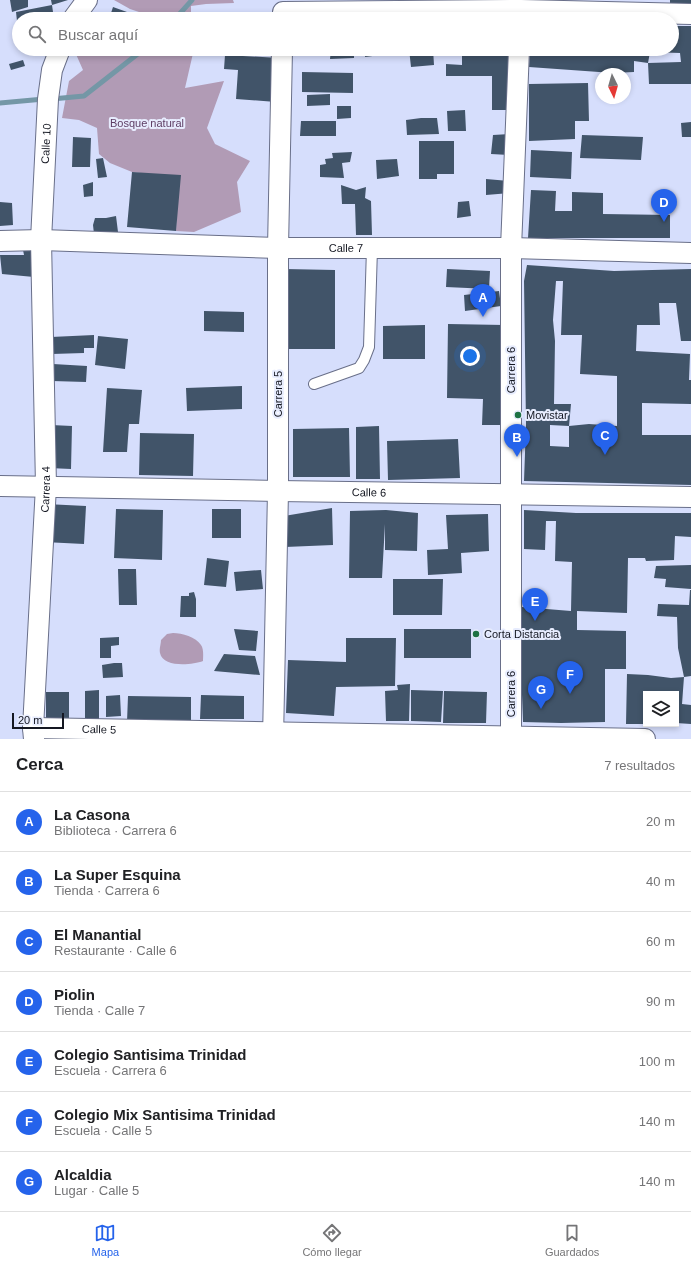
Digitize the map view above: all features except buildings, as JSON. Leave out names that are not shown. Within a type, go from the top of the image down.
[{"type":"street","points":[[79,12],[87,0]]},
{"type":"street","points":[[283,10],[521,10],[606,12]]},
{"type":"street","points":[[679,14],[691,14]]},
{"type":"street","name":"Calle 10","points":[[41,240],[48,99],[52,70],[57,56]]},
{"type":"street","name":"Carrera 5","points":[[274,735],[278,492],[278,248],[282,56]]},
{"type":"street","name":"Carrera 6","points":[[511,738],[511,248],[519,56]]},
{"type":"street","name":"Calle 7","points":[[0,241],[41,240],[278,248],[511,248],[691,253]]},
{"type":"street","name":"Carrera 4","points":[[33,733],[46,486],[41,240]]},
{"type":"street","name":"Calle 6","points":[[0,486],[278,492],[691,497]]},
{"type":"street","name":"Calle 5","points":[[33,733],[645,739]]},
{"type":"lane","points":[[314,384],[359,368],[364,360],[369,347],[372,248]]},
{"type":"green space","points":[[114,0],[233,0],[234,3],[191,6],[191,12],[139,12]]},
{"type":"green space","name":"Bosque natural","points":[[77,56],[192,56],[185,88],[224,81],[207,128],[215,144],[250,161],[237,182],[241,212],[194,232],[176,231],[177,204],[141,173],[132,172],[110,163],[99,154],[97,128],[79,120],[62,118],[69,81],[83,70]]},
{"type":"green space","points":[[173,633],[188,636],[199,642],[203,649],[203,661],[192,664],[178,664],[166,661],[162,658],[160,653],[161,640],[167,634]]},
{"type":"waterway","points":[[181,12],[192,0]]},
{"type":"waterway","points":[[52,99],[84,96],[135,56]]},
{"type":"waterway","points":[[0,103],[44,99]]},
{"type":"place","name":"Piolin","points":[[664,222]]},
{"type":"place","name":"La Casona","points":[[483,317]]},
{"type":"place","name":"Movistar","points":[[518,415]]},
{"type":"place","name":"El Manantial","points":[[605,455]]},
{"type":"place","name":"La Super Esquina","points":[[517,457]]},
{"type":"place","name":"Colegio Santisima Trinidad","points":[[535,621]]},
{"type":"place","name":"Corta Distancia","points":[[476,634]]},
{"type":"place","name":"Colegio Mix Santisima Trinidad","points":[[570,694]]},
{"type":"place","name":"Alcaldia","points":[[541,709]]}]
